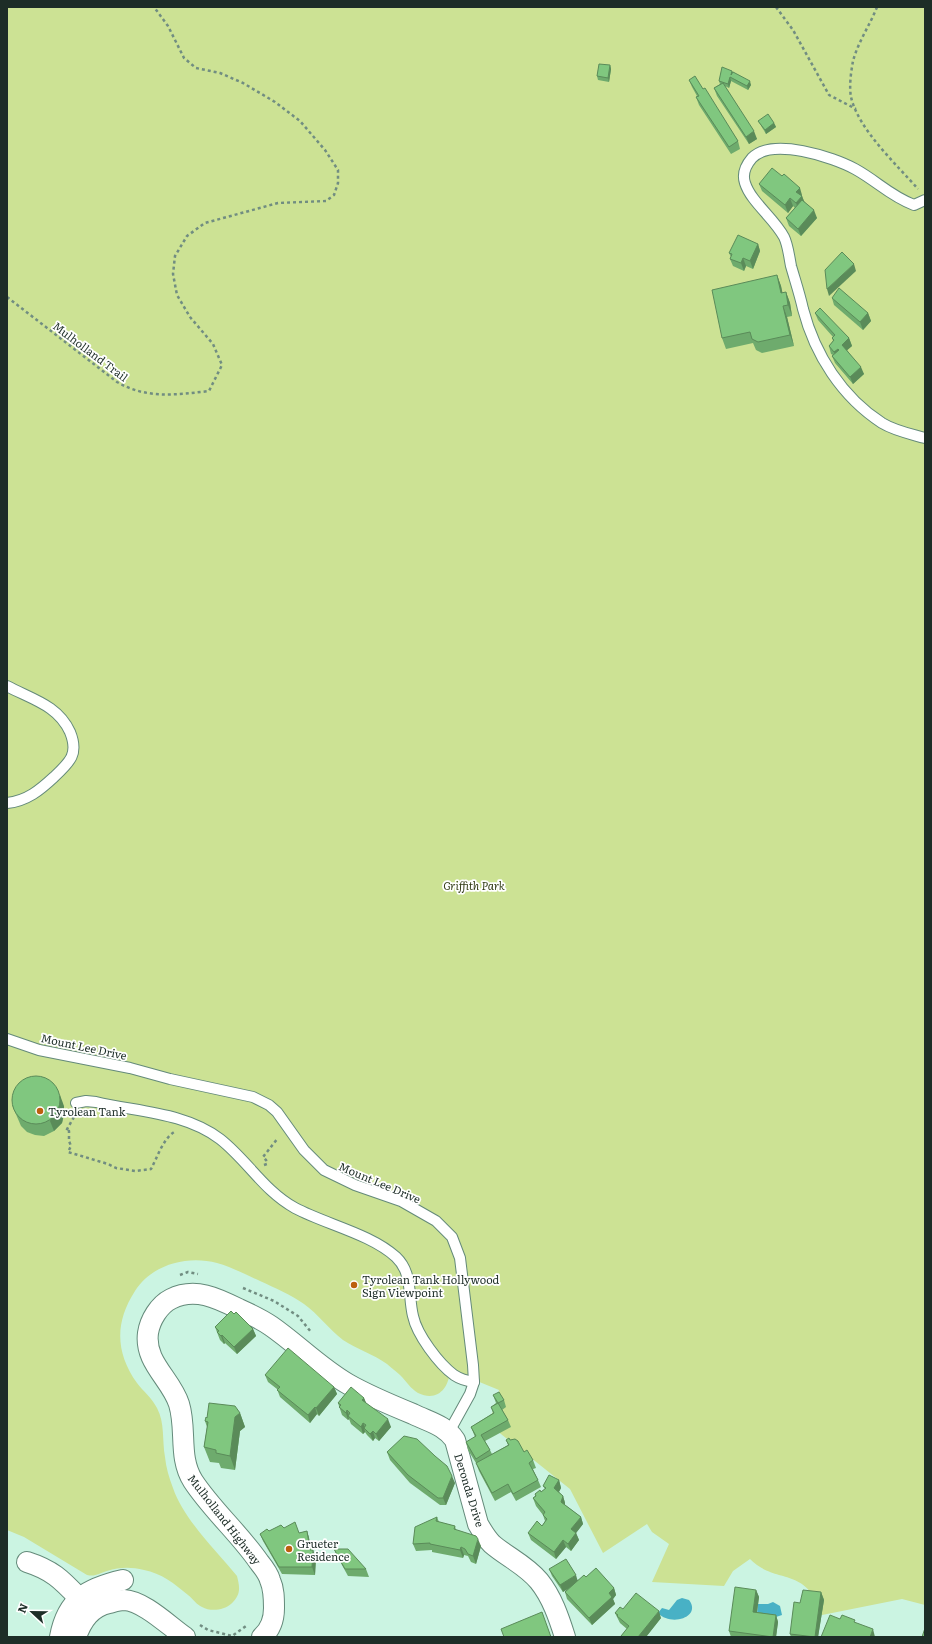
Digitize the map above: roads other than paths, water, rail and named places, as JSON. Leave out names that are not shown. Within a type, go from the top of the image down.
[{"type":"street","name":"Mulholland Highway","points":[[255,1631],[268,1632],[274,1615],[274,1591],[270,1579],[248,1545],[228,1524],[201,1491],[188,1471],[185,1460],[182,1418],[179,1404],[156,1366],[148,1345],[148,1332],[151,1321],[158,1310],[167,1301],[178,1296],[191,1293],[214,1297],[270,1325],[315,1362],[348,1384],[428,1420],[449,1432]]},
{"type":"street","name":"Deronda Drive","points":[[449,1432],[455,1440],[478,1524],[492,1543],[528,1570],[538,1580],[553,1604],[565,1637]]},
{"type":"street","points":[[27,1562],[41,1567],[59,1577],[79,1598]]},
{"type":"street","points":[[60,1637],[63,1623],[79,1598],[103,1584],[123,1580]]},
{"type":"street","points":[[76,1637],[84,1619],[99,1605],[124,1600],[137,1603],[190,1630]]},
{"type":"lane","points":[[925,200],[914,205],[896,198],[856,169],[824,157],[803,152],[777,149],[766,150],[755,155],[747,163],[744,174],[744,182],[751,194],[784,237],[804,312],[824,362],[840,385],[862,407],[883,424],[908,434],[925,438]]},
{"type":"lane","points":[[7,686],[39,701],[57,713],[68,729],[73,740],[74,751],[64,767],[36,793],[26,798],[7,803]]},
{"type":"lane","name":"Mount Lee Drive","points":[[7,1039],[39,1050],[130,1068],[170,1079],[258,1098],[269,1105],[284,1122],[304,1150],[324,1170],[355,1185],[401,1201],[436,1221],[452,1236],[457,1245],[463,1276],[474,1382],[470,1394],[449,1432]]},
{"type":"lane","points":[[76,1103],[86,1101],[96,1102],[180,1119],[200,1127],[220,1139],[281,1200],[306,1213],[378,1245],[396,1257],[403,1265],[407,1274],[410,1285],[413,1318],[417,1329],[432,1352],[454,1375],[474,1382]]},
{"type":"water","points":[[682,1598],[689,1600],[692,1606],[688,1615],[677,1620],[664,1617],[658,1613],[662,1608],[669,1610],[677,1600]]},
{"type":"water","points":[[773,1602],[780,1606],[782,1615],[776,1617],[757,1614],[758,1604],[768,1604]]},
{"type":"place","name":"Tyrolean Tank","points":[[40,1111]]},
{"type":"place","name":"Tyrolean Tank Hollywood Sign Viewpoint","points":[[354,1285]]},
{"type":"place","name":"Grueter Residence","points":[[289,1549]]},
{"type":"park label","name":"Griffith Park","points":[[474,885]]}]
